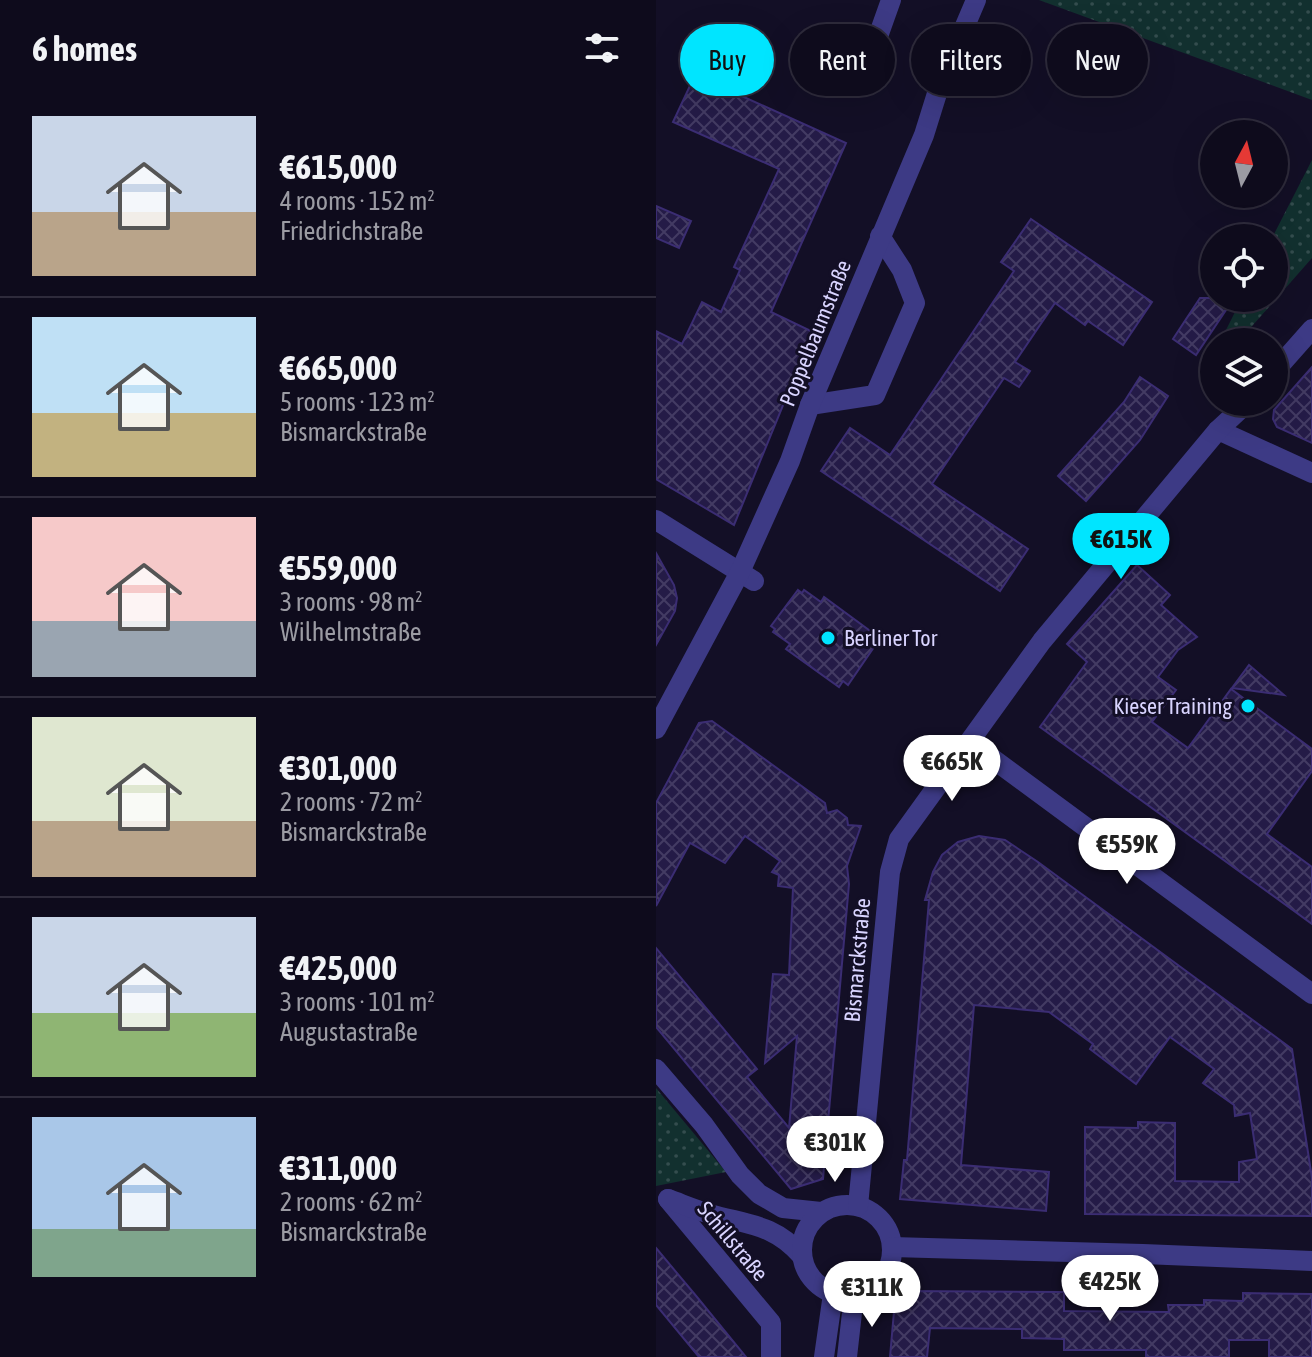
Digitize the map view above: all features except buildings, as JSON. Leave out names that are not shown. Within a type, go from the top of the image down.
[{"type":"street","points":[[882,24],[891,0]]},
{"type":"street","name":"Poppelbaumstraße","points":[[656,729],[747,576],[810,405],[976,0]]},
{"type":"street","points":[[810,405],[875,395],[915,303],[902,270],[880,236]]},
{"type":"street","points":[[1288,356],[1312,329]]},
{"type":"street","name":"Bismarckstraße","points":[[858,1206],[890,872],[899,839],[1042,641],[1233,416]]},
{"type":"street","points":[[1218,430],[1312,473]]},
{"type":"street","points":[[656,520],[747,576]]},
{"type":"street","points":[[970,742],[1312,994]]},
{"type":"street","points":[[656,1069],[704,1125],[740,1175],[759,1194],[783,1208],[821,1212]]},
{"type":"street","points":[[662,1196],[708,1214],[768,1228],[787,1239],[801,1255]]},
{"type":"street","name":"Schillstraße","points":[[662,1196],[771,1323],[771,1357]]},
{"type":"street","points":[[858,1206],[882,1221],[889,1233],[891,1261],[878,1284],[854,1295],[833,1294],[816,1284],[806,1271],[801,1255],[803,1237],[809,1222],[821,1212],[832,1207],[858,1206]]},
{"type":"street","points":[[892,1247],[1312,1261]]},
{"type":"street","points":[[824,1357],[833,1294]]},
{"type":"street","points":[[847,1357],[854,1295]]},
{"type":"green space","points":[[1039,0],[1312,0],[1312,100],[1148,40],[1148,24],[1105,24]]},
{"type":"green space","points":[[1312,160],[1312,258],[1288,285],[1288,224],[1279,224]]},
{"type":"green space","points":[[1235,312],[1264,312],[1250,328],[1227,328]]},
{"type":"green space","points":[[656,1088],[726,1172],[656,1186]]},
{"type":"place","name":"Berliner Tor","points":[[828,638]]},
{"type":"place","name":"Kieser Training","points":[[1248,706]]}]
